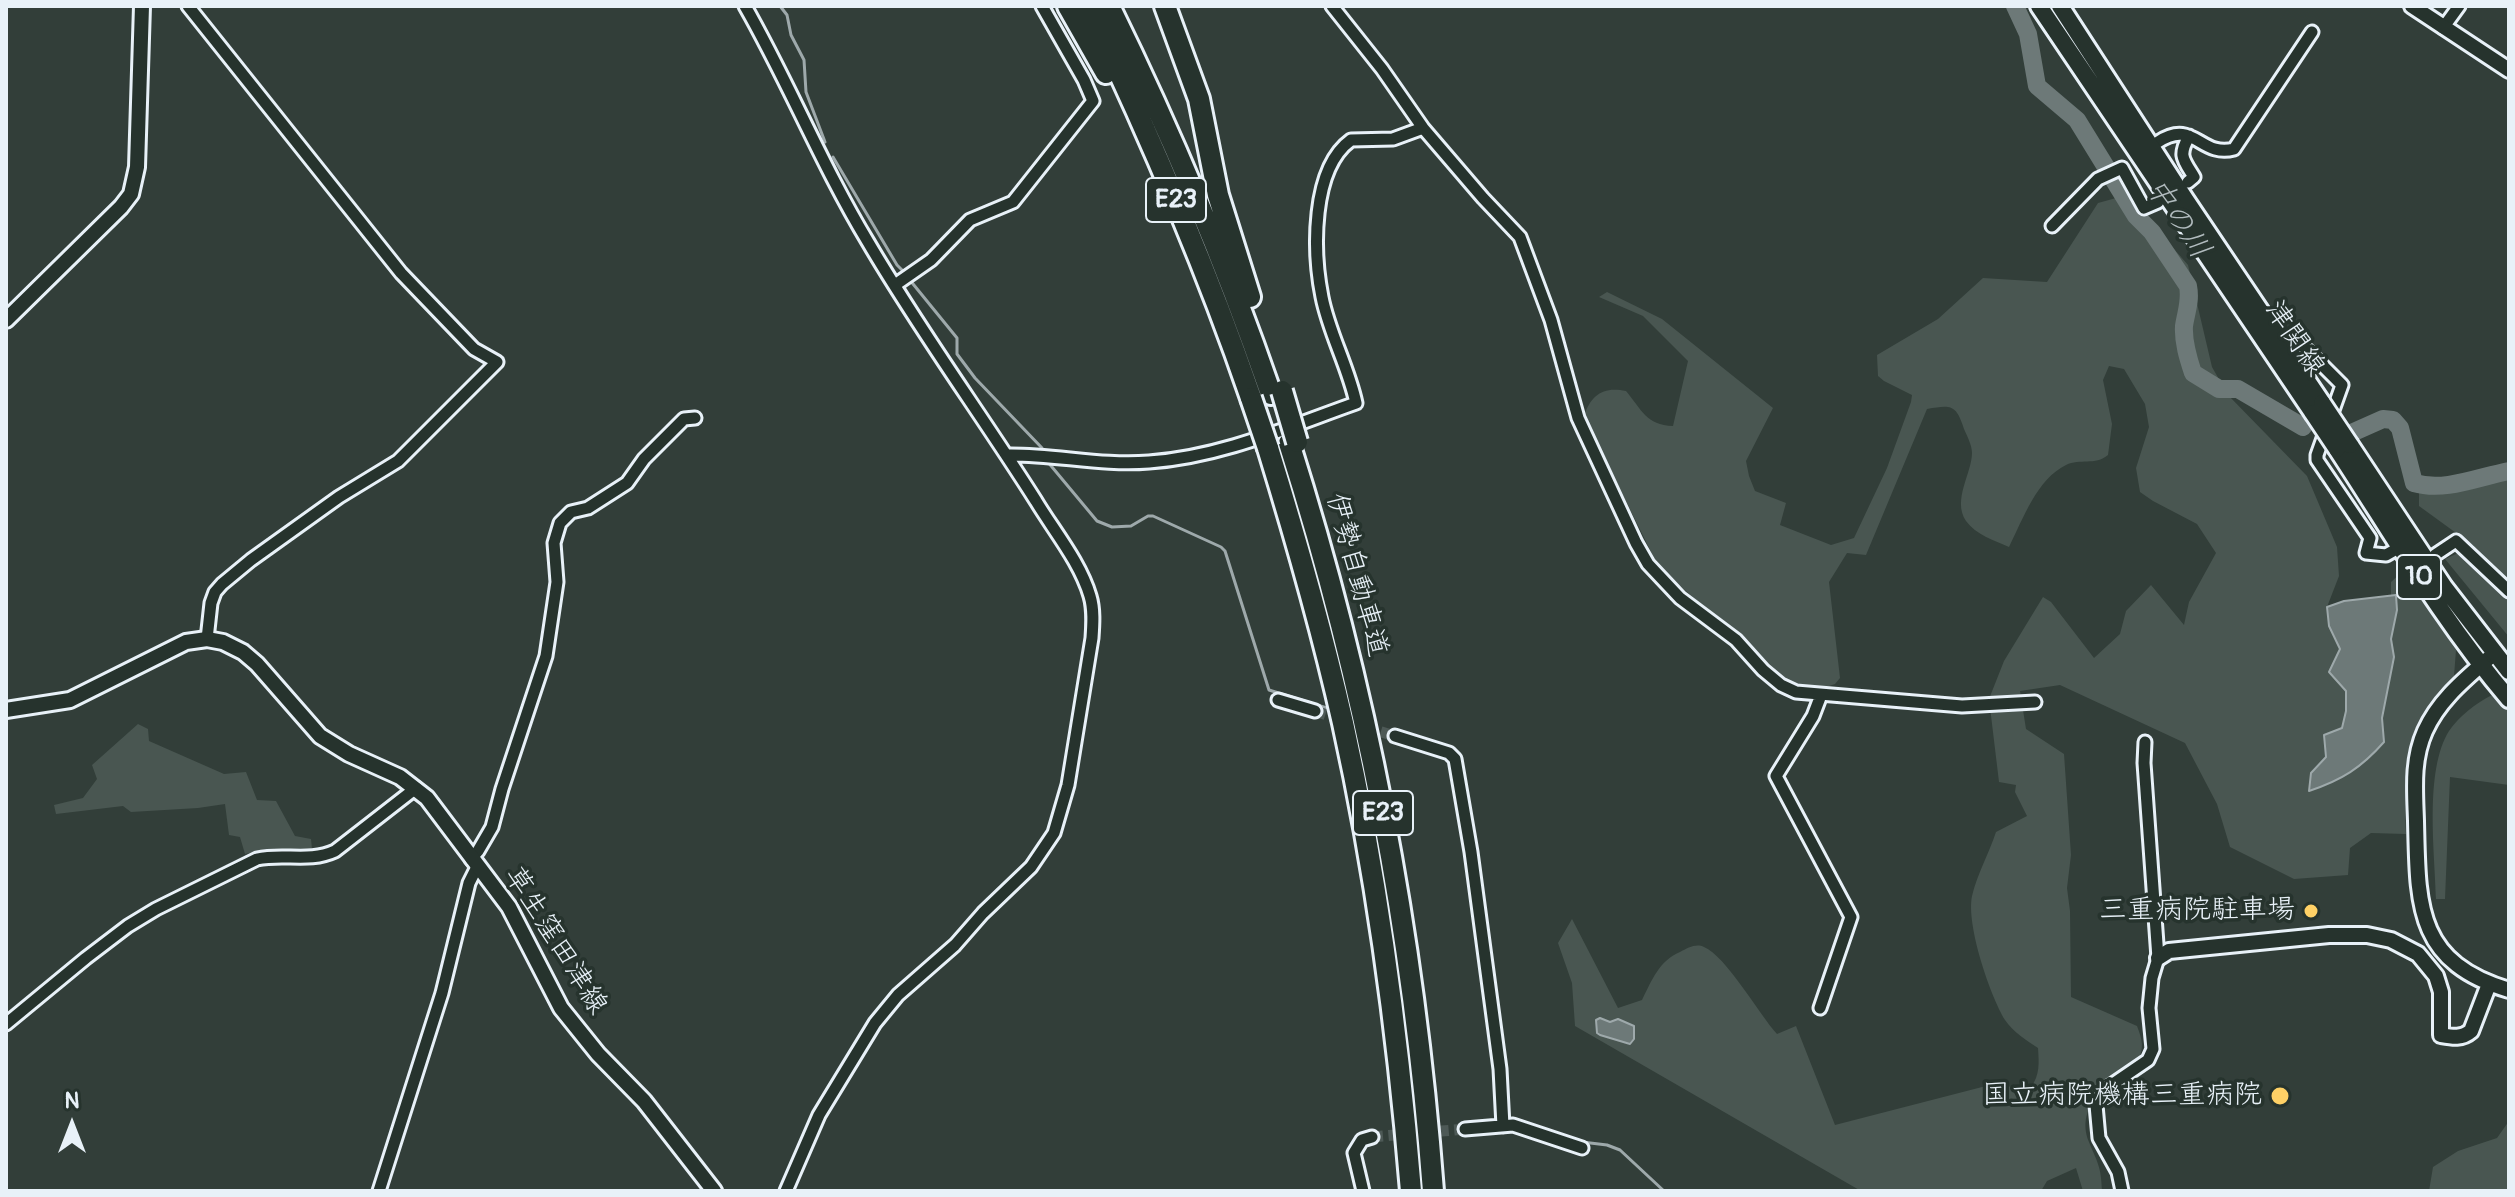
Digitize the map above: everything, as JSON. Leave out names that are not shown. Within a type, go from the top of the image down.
[{"type":"highway","points":[[1068,6],[1180,211]]},
{"type":"highway","name":"伊勢自動車道","points":[[1088,6],[1180,211],[1223,317],[1293,442],[1367,730],[1388,842],[1421,1054],[1433,1191]]},
{"type":"highway","name":"伊勢自動車道","points":[[1109,6],[1186,170],[1238,301],[1268,394],[1268,448],[1343,724],[1368,853],[1399,1057],[1411,1191]]},
{"type":"highway","points":[[1165,6],[1199,99],[1218,195],[1260,331],[1268,394]]},
{"type":"main road","points":[[6,320],[131,194],[137,167],[142,6]]},
{"type":"main road","name":"津関線","points":[[2039,6],[2318,408]]},
{"type":"main road","name":"津関線","points":[[2060,6],[2343,447],[2436,602],[2481,666],[2509,699]]},
{"type":"main road","points":[[2412,6],[2509,70]]},
{"type":"main road","name":"津関線","points":[[2343,447],[2509,671]]},
{"type":"main road","points":[[6,710],[70,700],[177,645],[207,639]]},
{"type":"main road","name":"草生窪田津線","points":[[207,639],[229,645],[250,658],[327,741],[416,788],[509,907],[561,1008],[598,1054],[644,1101],[714,1191]]},
{"type":"main road","points":[[2495,653],[2448,695],[2431,719],[2420,743],[2414,770],[2417,876],[2424,918],[2443,952],[2461,968],[2489,984],[2509,990]]},
{"type":"main road","points":[[2158,958],[2169,951],[2329,935],[2367,935],[2391,940],[2418,954],[2431,968],[2441,992],[2441,1035],[2454,1037],[2471,1031],[2489,984]]},
{"type":"street","points":[[188,6],[401,273],[474,349],[497,362],[398,461],[339,497],[222,584],[211,603],[207,639]]},
{"type":"street","points":[[745,6],[852,214],[1075,565],[1092,603],[1092,638],[1063,809],[1054,833],[1031,867],[955,945],[898,995],[875,1023],[819,1115],[786,1191]]},
{"type":"street","points":[[898,282],[931,260],[970,220],[1013,202],[1093,101],[1042,6]]},
{"type":"street","points":[[1332,6],[1382,69],[1423,128],[1520,237],[1551,320],[1578,418],[1636,543],[1648,564],[1680,598],[1736,640],[1781,685],[1796,692],[1962,706],[2035,702]]},
{"type":"street","points":[[2443,28],[2459,6]]},
{"type":"street","points":[[2158,142],[2176,133],[2214,149],[2234,149],[2312,32]]},
{"type":"street","points":[[1007,455],[1133,462],[1189,457],[1218,451],[1356,403],[1321,294],[1317,231],[1326,179],[1335,156],[1351,140],[1393,139],[1423,128]]},
{"type":"street","points":[[2188,182],[2194,177],[2182,153],[2189,136]]},
{"type":"street","points":[[2052,226],[2090,186],[2104,175],[2122,168],[2144,208],[2158,202]]},
{"type":"street","points":[[2299,342],[2342,385],[2317,460],[2370,538],[2366,553],[2386,555],[2393,551]]},
{"type":"street","points":[[382,1190],[442,993],[474,863],[492,827],[546,656],[557,582],[554,543],[560,523],[571,512],[588,508],[627,483],[644,459],[684,419],[695,418]]},
{"type":"street","points":[[2435,555],[2456,541],[2509,591]]},
{"type":"street","points":[[1820,1008],[1851,917],[1776,776],[1813,716],[1821,695]]},
{"type":"street","points":[[1278,700],[1315,711]]},
{"type":"street","points":[[1395,736],[1449,753],[1455,759],[1471,852],[1500,1069],[1503,1126]]},
{"type":"street","points":[[2122,1191],[2118,1172],[2099,1138],[2096,1105],[2107,1088],[2148,1060],[2153,1049],[2149,1008],[2158,958],[2145,742]]},
{"type":"street","points":[[6,1024],[86,958],[156,909],[257,859],[308,859],[335,851],[416,788]]},
{"type":"street","points":[[1465,1129],[1521,1126],[1582,1148]]},
{"type":"street","points":[[1363,1191],[1354,1153],[1362,1140],[1372,1137]]},
{"type":"shaded area","points":[[2127,195],[2188,265],[2212,367],[2228,395],[2307,476],[2337,547],[2339,576],[2327,607],[2329,626],[2340,649],[2346,711],[2342,729],[2326,757],[2311,773],[2384,742],[2382,718],[2394,657],[2391,639],[2397,610],[2396,595],[2391,595],[2391,582],[2402,572],[2456,650],[2454,676],[2424,713],[2409,749],[2405,788],[2406,834],[2371,833],[2350,848],[2348,875],[2294,879],[2230,847],[2217,804],[2185,743],[2060,685],[2020,691],[2026,729],[2064,754],[2071,855],[2067,888],[2071,997],[2137,1026],[2141,1040],[2142,1048],[2137,1061],[2098,1095],[2087,1116],[2086,1128],[2100,1170],[2102,1191],[2083,1191],[2076,1168],[2047,1181],[2041,1191],[1861,1191],[1575,1026],[1572,983],[1558,943],[1572,919],[1618,1008],[1642,1000],[1667,960],[1689,948],[1704,947],[1732,973],[1777,1034],[1796,1026],[1835,1125],[1986,1086],[2031,1087],[2039,1064],[2038,1048],[2005,1020],[1986,977],[1971,909],[1977,880],[1996,832],[2027,816],[2015,792],[2016,785],[1999,782],[1989,699],[2004,661],[2043,597],[2051,602],[2094,658],[2120,634],[2126,611],[2151,585],[2184,625],[2189,602],[2216,553],[2197,524],[2140,492],[2136,468],[2149,427],[2145,404],[2124,369],[2109,366],[2103,380],[2112,424],[2108,455],[2098,460],[2071,463],[2056,471],[2032,501],[2009,547],[1986,537],[1966,521],[1961,504],[1971,461],[1970,444],[1952,408],[1927,409],[1866,555],[1847,553],[1829,582],[1840,678],[1835,684],[1820,689],[1795,686],[1768,669],[1737,635],[1659,568],[1584,416],[1599,394],[1618,390],[1626,391],[1650,419],[1673,426],[1688,361],[1643,316],[1599,297],[1607,292],[1662,319],[1773,408],[1746,461],[1755,491],[1786,503],[1780,525],[1831,545],[1854,538],[1887,468],[1911,402],[1912,395],[1878,376],[1877,355],[1938,319],[1983,278],[2047,282],[2098,203]]},
{"type":"shaded area","points":[[2509,478],[2509,637],[2445,559],[2474,546],[2419,506],[2419,491],[2427,486],[2457,487]]},
{"type":"shaded area","points":[[2396,595],[2397,610],[2391,639],[2394,657],[2382,718],[2384,742],[2350,772],[2309,791],[2311,773],[2326,757],[2324,735],[2342,728],[2346,711],[2346,691],[2329,672],[2340,649],[2329,626],[2327,607],[2344,601]]},
{"type":"shaded area","points":[[2492,695],[2509,712],[2509,785],[2450,777],[2445,899],[2436,899],[2433,813],[2436,768],[2441,748],[2458,720]]},
{"type":"shaded area","points":[[138,724],[148,729],[149,741],[224,774],[246,772],[257,800],[276,801],[295,836],[311,839],[312,849],[267,849],[245,854],[240,837],[229,835],[225,804],[131,812],[123,806],[56,814],[54,805],[83,798],[97,779],[92,765]]},
{"type":"shaded area","points":[[1600,1018],[1610,1022],[1618,1019],[1634,1026],[1634,1039],[1630,1044],[1600,1035],[1596,1020]]},
{"type":"shaded area","points":[[2509,1121],[2509,1191],[2429,1191],[2433,1167],[2458,1151],[2497,1138]]},
{"type":"waterway","points":[[780,6],[787,15],[791,35],[804,60],[806,92],[825,142]]},
{"type":"waterway","name":"中の川","points":[[2015,6],[2028,34],[2037,86],[2077,120],[2136,216],[2152,232],[2188,286],[2184,332],[2193,373],[2219,389],[2238,389],[2303,427]]},
{"type":"waterway","points":[[833,157],[897,265],[905,273]]},
{"type":"waterway","points":[[909,279],[957,338],[957,354],[975,378],[1042,448]]},
{"type":"waterway","name":"中の川","points":[[2347,435],[2383,419],[2393,420],[2400,428],[2414,483],[2450,485],[2509,471]]},
{"type":"waterway","points":[[1047,461],[1097,521],[1112,527],[1131,526],[1153,516],[1221,547],[1225,551],[1269,690],[1330,709]]},
{"type":"waterway","points":[[1395,730],[1447,746],[1457,754]]},
{"type":"waterway","points":[[1488,935],[1498,1015]]},
{"type":"waterway","points":[[1513,1120],[1563,1136]]},
{"type":"waterway","points":[[1582,1142],[1620,1150],[1664,1191]]},
{"type":"tunnel","points":[[1315,711],[1345,721]]},
{"type":"tunnel","points":[[1365,727],[1395,736]]},
{"type":"tunnel","points":[[1372,1137],[1465,1129]]},
{"type":"place","name":"三重病院駐車場","points":[[2311,911]]},
{"type":"place","name":"国立病院機構三重病院","points":[[2280,1096]]}]
